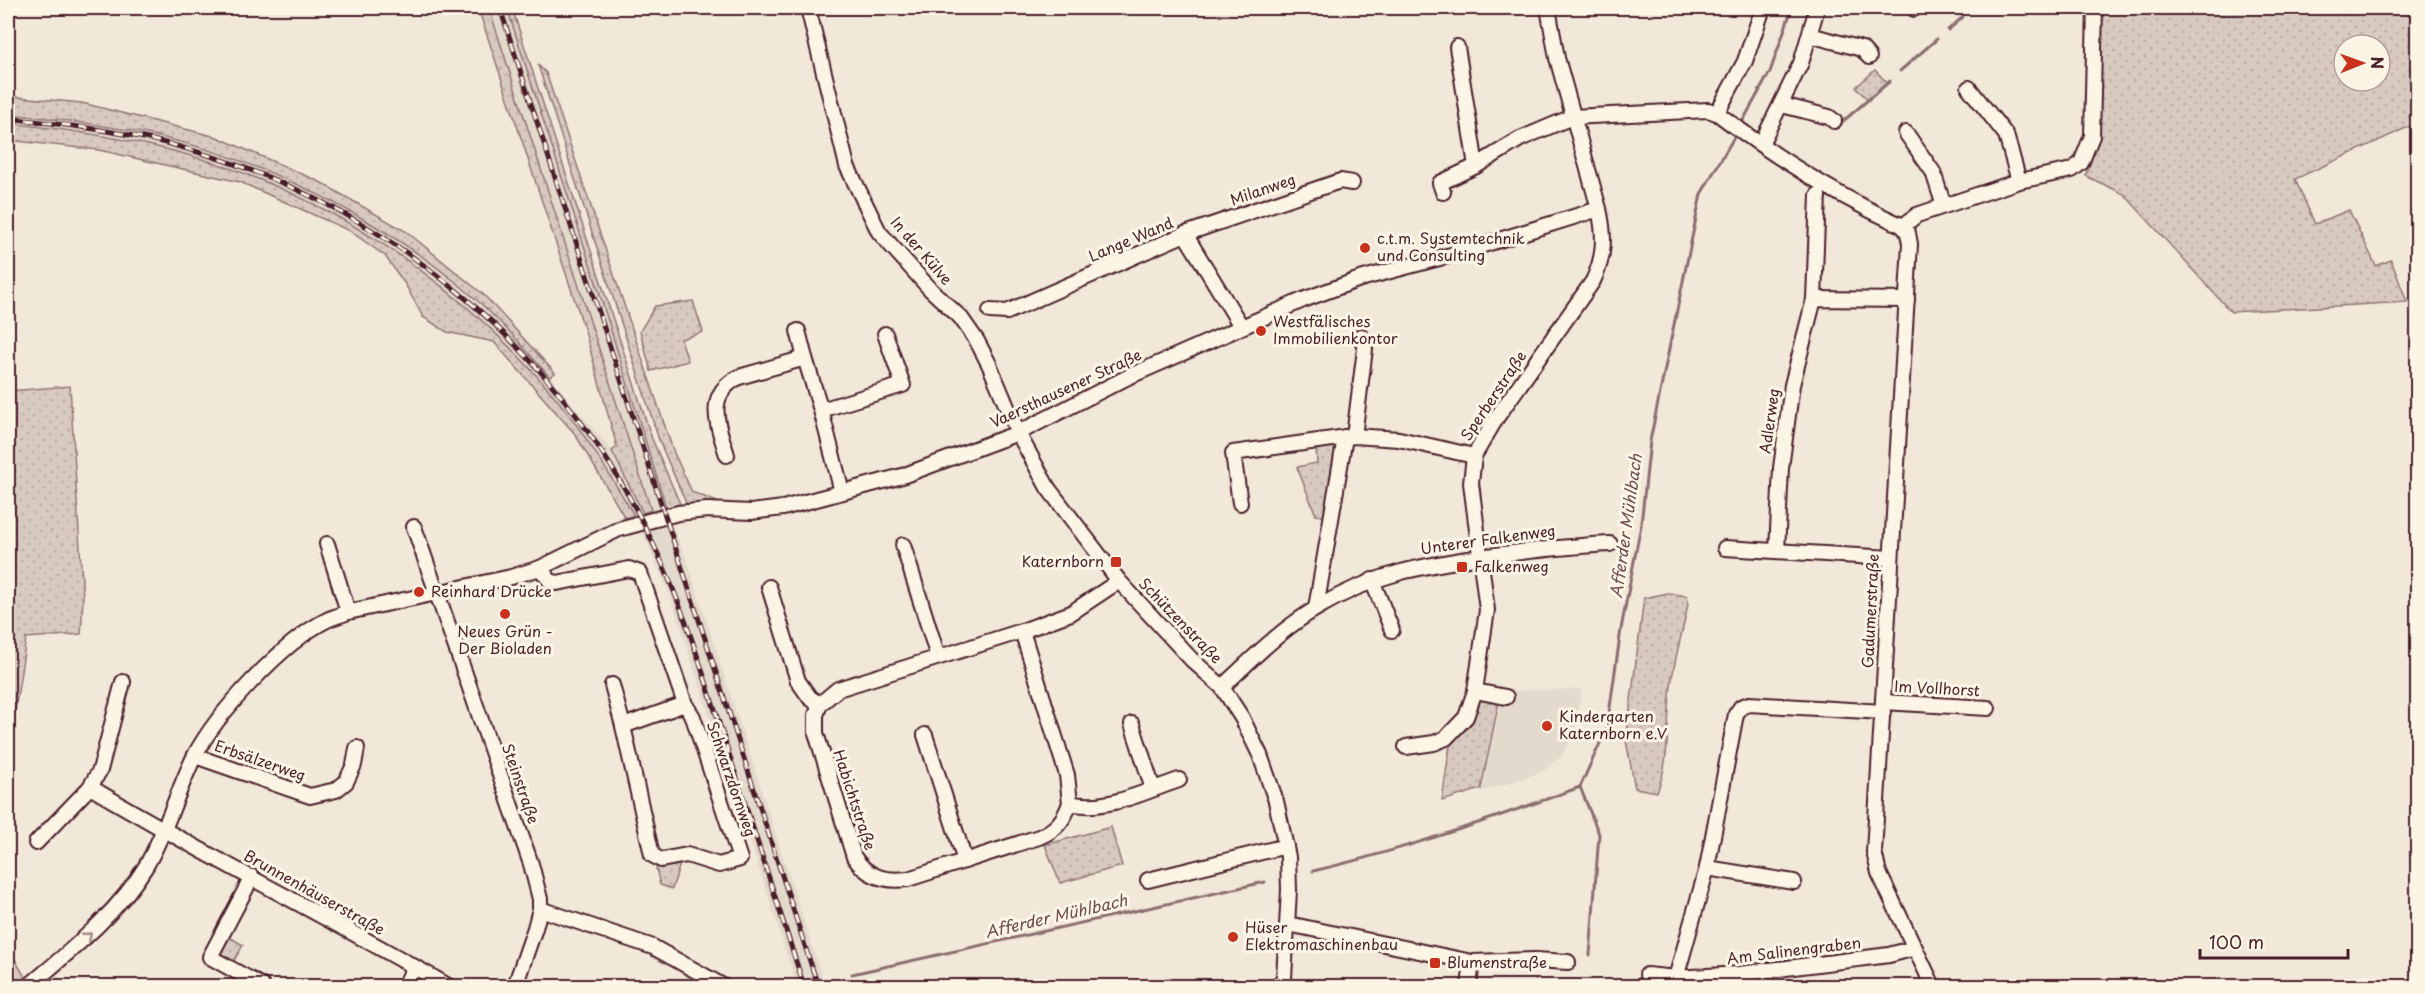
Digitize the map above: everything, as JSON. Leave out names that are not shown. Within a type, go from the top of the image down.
[{"type":"street","name":"In der Külve","points":[[808,8],[848,165],[879,232],[967,326],[989,364],[1018,434]]},
{"type":"street","name":"Sperberstraße","points":[[1406,747],[1434,743],[1446,738],[1466,717],[1475,691],[1486,610],[1471,483],[1474,456],[1497,417],[1593,281],[1601,265],[1604,230],[1557,58],[1548,8]]},
{"type":"street","points":[[1717,113],[1745,61],[1763,8]]},
{"type":"street","points":[[1761,144],[1801,63],[1817,8]]},
{"type":"street","points":[[1443,192],[1440,183],[1476,166],[1520,139],[1572,117],[1696,110],[1717,113],[1817,182],[1871,212],[1903,226],[1917,215],[2019,181],[2072,170],[2081,163],[2092,136],[2094,8]]},
{"type":"street","points":[[1810,35],[1862,49],[1869,57]]},
{"type":"street","points":[[1457,47],[1476,166]]},
{"type":"street","points":[[1969,88],[2006,135],[2019,181]]},
{"type":"street","points":[[1782,105],[1829,117],[1834,121]]},
{"type":"street","points":[[1906,133],[1933,172],[1944,206]]},
{"type":"street","name":"Milanweg","points":[[1185,234],[1340,181],[1352,183]]},
{"type":"street","name":"Adlerweg","points":[[1777,551],[1781,468],[1792,385],[1814,299],[1818,195]]},
{"type":"street","name":"Vaersthausener Straße","points":[[29,987],[47,980],[103,922],[146,866],[195,756],[210,732],[239,696],[283,652],[326,620],[348,612],[540,568],[605,534],[632,524],[685,512],[751,512],[783,508],[902,476],[1018,434],[1128,378],[1241,326],[1348,283],[1451,255],[1599,209]]},
{"type":"street","name":"Gadumerstraße","points":[[1903,226],[1908,233],[1910,244],[1875,861],[1933,987]]},
{"type":"street","name":"Lange Wand","points":[[990,311],[1007,312],[1185,234],[1241,326]]},
{"type":"street","points":[[1814,299],[1907,300]]},
{"type":"street","points":[[798,331],[842,492]]},
{"type":"street","points":[[821,410],[903,385],[885,334]]},
{"type":"street","points":[[1316,608],[1365,349],[1361,336]]},
{"type":"street","points":[[727,455],[716,418],[716,406],[729,382],[805,358]]},
{"type":"street","name":"Schützenstraße","points":[[1018,434],[1048,488],[1119,581],[1191,659],[1222,687],[1242,718],[1260,754],[1276,801],[1288,866],[1288,924],[1284,978],[1278,987]]},
{"type":"street","points":[[1240,503],[1233,453],[1350,437],[1399,439],[1474,456]]},
{"type":"street","points":[[414,527],[437,593]]},
{"type":"street","points":[[327,544],[348,612]]},
{"type":"street","name":"Unterer Falkenweg","points":[[1222,687],[1274,639],[1316,608],[1372,580],[1420,566],[1552,547],[1610,544]]},
{"type":"street","points":[[903,545],[938,657]]},
{"type":"street","points":[[1725,548],[1891,558]]},
{"type":"street","name":"Schwarzdornweg","points":[[540,568],[550,581],[556,583],[629,569],[640,573],[685,704],[693,717],[740,859],[719,865],[687,855],[661,860],[652,855],[612,685]]},
{"type":"street","points":[[1372,580],[1392,630]]},
{"type":"street","points":[[769,587],[798,681],[810,698],[820,704],[830,694],[845,686],[1022,631],[1071,613],[1119,581]]},
{"type":"street","name":"Steinstraße","points":[[437,593],[531,864],[540,899],[536,928],[515,987]]},
{"type":"street","points":[[1022,631],[1066,775],[1070,803],[1091,807],[1101,806],[1179,780]]},
{"type":"street","points":[[36,843],[90,787],[100,770],[123,682]]},
{"type":"street","points":[[1475,691],[1506,698]]},
{"type":"street","points":[[623,726],[685,704]]},
{"type":"street","name":"Habichtstraße","points":[[820,704],[816,715],[816,734],[854,857],[860,866],[879,878],[898,880],[965,861],[1048,833],[1062,821],[1070,803]]},
{"type":"street","name":"Im Vollhorst","points":[[1707,868],[1736,714],[1741,707],[1749,704],[1988,708]]},
{"type":"street","points":[[1132,724],[1153,789]]},
{"type":"street","points":[[925,735],[965,861]]},
{"type":"street","name":"Erbsälzerweg","points":[[195,756],[310,796],[336,790],[346,782],[354,765],[357,748]]},
{"type":"street","name":"Brunnenhäuserstraße","points":[[90,787],[163,830],[448,987]]},
{"type":"street","points":[[1148,880],[1286,846]]},
{"type":"street","points":[[1676,982],[1707,868],[1794,882]]},
{"type":"street","points":[[252,877],[210,957],[262,987]]},
{"type":"street","points":[[540,909],[653,947],[723,987]]},
{"type":"street","points":[[1288,924],[1472,962],[1535,960],[1568,962]]},
{"type":"street","name":"Am Salinengraben","points":[[1647,975],[1676,982],[1740,980],[1889,955],[1915,948]]},
{"type":"street","points":[[1469,987],[1472,962]]},
{"type":"street","points":[[405,987],[414,967]]},
{"type":"shaded area","points":[[478,8],[489,8],[651,510],[643,513],[612,451],[617,447],[585,331]]},
{"type":"shaded area","points":[[489,8],[507,8],[666,507],[651,510]]},
{"type":"shaded area","points":[[507,8],[512,8],[652,439],[681,506],[666,507]]},
{"type":"shaded area","points":[[2101,8],[2417,8],[2417,123],[2295,179],[2315,224],[2349,210],[2376,266],[2391,260],[2407,302],[2231,312],[2124,194],[2086,176],[2099,136]]},
{"type":"shaded area","points":[[538,65],[546,73],[674,453],[692,492],[717,502],[687,505],[660,443]]},
{"type":"shaded area","points":[[1875,70],[1887,83],[1868,100],[1856,87]]},
{"type":"shaded area","points":[[8,96],[82,103],[217,137],[320,182],[407,232],[484,295],[555,373],[550,377],[501,323],[429,262],[388,234],[300,186],[210,150],[165,138],[126,130],[8,114]]},
{"type":"shaded area","points":[[8,114],[60,119],[167,139],[255,167],[326,200],[384,231],[444,274],[499,322],[550,377],[612,451],[643,513],[634,515],[602,460],[556,399],[496,333],[385,244],[321,207],[251,175],[165,148],[127,139],[8,123]]},
{"type":"shaded area","points":[[8,123],[131,141],[222,165],[295,195],[337,216],[378,241],[455,297],[524,362],[577,426],[634,515],[625,518],[575,434],[494,342],[447,332],[423,317],[405,284],[385,256],[350,231],[240,182],[99,150],[8,140]]},
{"type":"shaded area","points":[[693,301],[703,332],[681,339],[688,361],[651,371],[640,331],[655,306]]},
{"type":"shaded area","points":[[70,386],[83,598],[81,634],[26,638],[8,759],[8,435],[11,434],[9,391]]},
{"type":"shaded area","points":[[1339,445],[1327,517],[1316,515],[1297,467],[1317,463],[1316,447]]},
{"type":"shaded area","points":[[670,520],[686,557],[825,986],[797,986],[670,595],[640,527]]},
{"type":"shaded area","points":[[1668,593],[1687,596],[1688,604],[1672,676],[1666,753],[1657,792],[1635,788],[1626,740],[1644,598]]},
{"type":"shaded area","points":[[1582,689],[1576,723],[1561,757],[1542,772],[1482,792],[1500,701],[1507,700],[1509,690]]},
{"type":"shaded area","points":[[1480,697],[1499,701],[1481,789],[1442,801],[1450,745],[1471,724],[1475,700]]},
{"type":"shaded area","points":[[1111,827],[1122,866],[1060,883],[1045,845]]},
{"type":"shaded area","points":[[681,861],[672,889],[660,885],[656,868]]},
{"type":"shaded area","points":[[226,935],[243,945],[231,966],[218,958],[217,951]]},
{"type":"shaded area","points":[[8,948],[25,977],[13,986],[8,986]]},
{"type":"waterway","name":"Afferder Mühlbach","points":[[1740,126],[1770,72],[1792,8]]},
{"type":"waterway","points":[[1948,30],[1963,17]]},
{"type":"waterway","points":[[1900,71],[1937,39]]},
{"type":"waterway","points":[[1841,123],[1890,81]]},
{"type":"waterway","name":"Afferder Mühlbach","points":[[1313,871],[1414,844],[1580,787],[1607,728],[1621,629],[1641,525],[1650,441],[1701,194],[1737,132]]},
{"type":"waterway","points":[[1580,787],[1599,834],[1590,955]]},
{"type":"waterway","name":"Afferder Mühlbach","points":[[852,974],[1265,882]]},
{"type":"railway","points":[[500,8],[818,986]]},
{"type":"railway","points":[[8,118],[77,126],[146,138],[191,150],[267,177],[338,211],[406,253],[469,301],[526,356],[577,417],[621,483],[658,554],[700,662],[804,986]]},
{"type":"place","name":"c.t.m. Systemtechnik und Consulting","points":[[1365,248]]},
{"type":"place","name":"Westfälisches Immobilienkontor","points":[[1261,331]]},
{"type":"place","name":"Katernborn","points":[[1116,562]]},
{"type":"place","name":"Falkenweg","points":[[1462,567]]},
{"type":"place","name":"Reinhard Drücke","points":[[419,592]]},
{"type":"place","name":"Neues Grün - Der Bioladen","points":[[505,614]]},
{"type":"place","name":"Kindergarten Katernborn e.V","points":[[1547,726]]},
{"type":"place","name":"Hüser Elektromaschinenbau","points":[[1233,937]]},
{"type":"place","name":"Blumenstraße","points":[[1435,963]]}]
